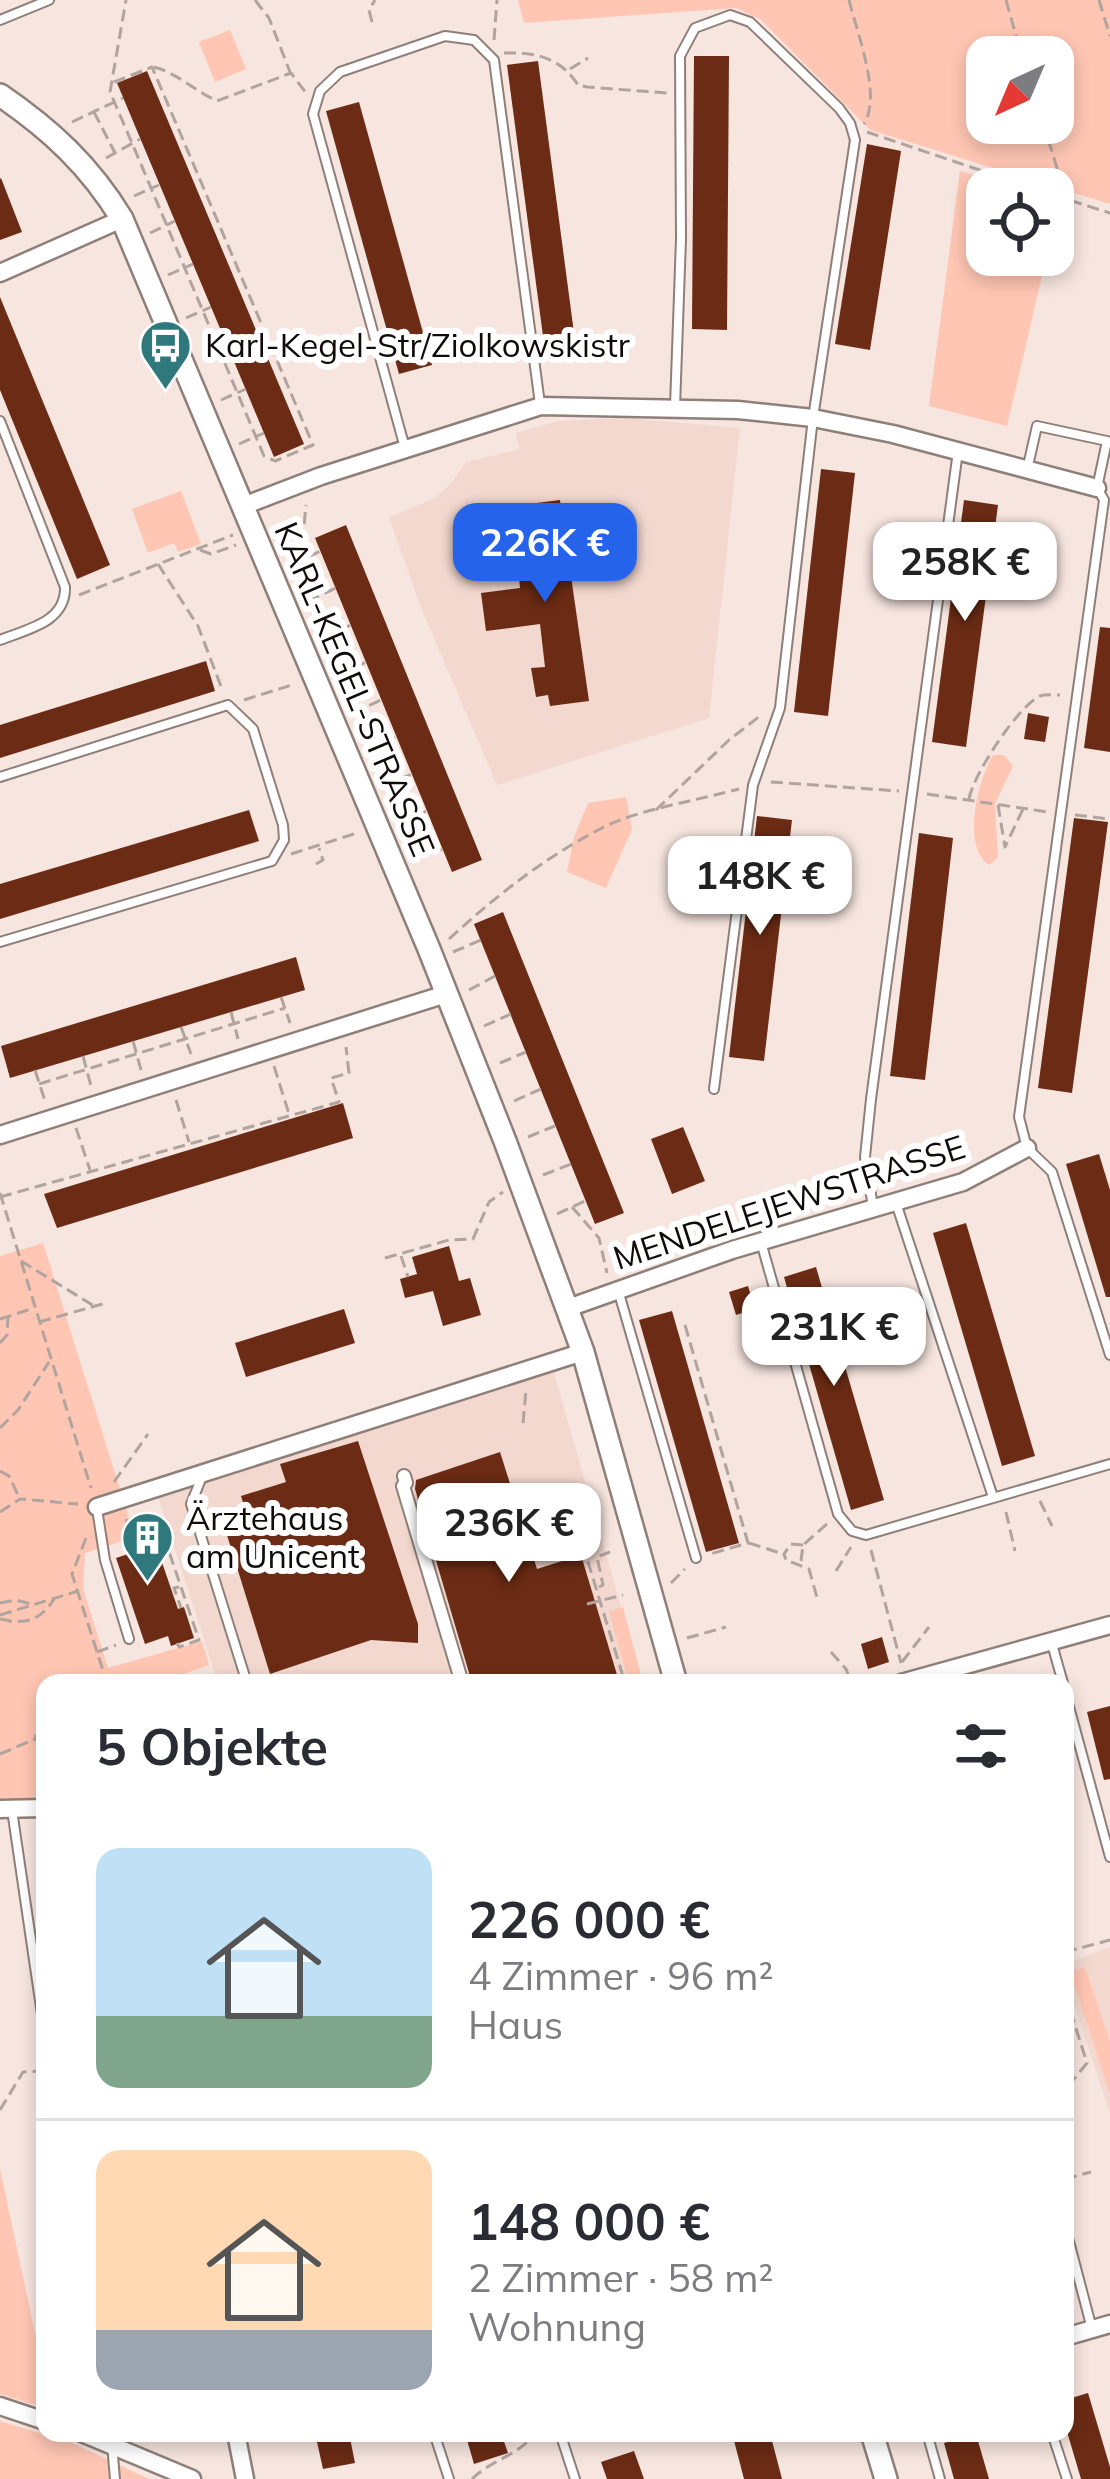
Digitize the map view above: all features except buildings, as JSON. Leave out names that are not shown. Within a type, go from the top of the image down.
[{"type":"street","name":"KARL-KEGEL-STRASSE","points":[[0,95],[70,148],[99,181],[122,220],[457,992],[583,1352],[673,1674]]},
{"type":"street","points":[[0,273],[122,220]]},
{"type":"street","points":[[243,506],[541,406],[738,410],[813,418],[1097,488]]},
{"type":"street","points":[[0,1135],[457,992]]},
{"type":"street","name":"MENDELEJEWSTRASSE","points":[[568,1308],[761,1242],[963,1183],[1027,1148]]},
{"type":"street","points":[[97,1507],[583,1352]]},
{"type":"street","points":[[404,1476],[403,1486],[459,1674]]},
{"type":"street","points":[[948,1674],[1110,1624]]},
{"type":"street","points":[[6,1809],[36,1808]]},
{"type":"street","points":[[0,2406],[36,2418]]},
{"type":"street","points":[[120,2442],[192,2479]]},
{"type":"street","points":[[238,2442],[245,2479]]},
{"type":"street","points":[[875,2442],[886,2479]]},
{"type":"lane","points":[[0,20],[42,1]]},
{"type":"lane","points":[[675,409],[680,56],[695,28],[730,15],[749,22],[839,108],[853,130],[853,163],[813,418],[781,701],[753,784],[714,1089]]},
{"type":"lane","points":[[406,449],[313,114],[320,91],[340,72],[445,36],[474,40],[494,60],[541,406]]},
{"type":"lane","points":[[0,422],[65,586],[65,600],[51,619],[0,640]]},
{"type":"lane","points":[[1027,472],[1037,426],[1107,441],[1097,488],[1104,500],[1019,1117],[1027,1148],[1052,1172],[1110,1355]]},
{"type":"lane","points":[[874,1209],[866,1157],[958,451]]},
{"type":"lane","points":[[0,777],[228,705],[253,729],[284,825],[284,841],[272,861],[0,942]]},
{"type":"lane","points":[[896,1203],[998,1496]]},
{"type":"lane","points":[[761,1242],[838,1514],[852,1531],[863,1534],[1110,1464]]},
{"type":"lane","points":[[615,1291],[696,1558]]},
{"type":"lane","points":[[203,1472],[191,1504],[244,1674]]},
{"type":"lane","points":[[97,1507],[105,1561],[129,1640]]},
{"type":"lane","points":[[1052,1644],[1060,1674]]},
{"type":"lane","points":[[1074,1724],[1110,1857]]},
{"type":"lane","points":[[6,1809],[36,1983]]},
{"type":"lane","points":[[1074,2264],[1101,2326]]},
{"type":"lane","points":[[112,2442],[116,2479]]},
{"type":"lane","points":[[437,2442],[449,2479]]},
{"type":"lane","points":[[563,2442],[575,2479]]},
{"type":"lane","points":[[930,2442],[940,2479]]},
{"type":"lane","points":[[1055,2442],[1066,2479]]},
{"type":"path","points":[[126,0],[110,92],[264,455],[275,461],[313,445],[152,67]]},
{"type":"path","points":[[255,0],[269,18],[291,73],[305,91]]},
{"type":"path","points":[[372,22],[369,10],[375,0]]},
{"type":"path","points":[[497,0],[489,52],[532,52],[568,70],[578,85],[664,91]]},
{"type":"path","points":[[849,0],[872,93],[863,131],[973,168]]},
{"type":"path","points":[[1006,0],[1016,36]]},
{"type":"path","points":[[1099,0],[1110,36]]},
{"type":"path","points":[[568,70],[588,58]]},
{"type":"path","points":[[114,82],[152,67],[168,70],[194,91],[217,101],[291,73]]},
{"type":"path","points":[[72,122],[123,98]]},
{"type":"path","points":[[94,111],[115,153]]},
{"type":"path","points":[[106,158],[140,139]]},
{"type":"path","points":[[133,196],[159,184]]},
{"type":"path","points":[[1074,202],[1110,213]]},
{"type":"path","points":[[150,232],[175,221]]},
{"type":"path","points":[[168,275],[193,264]]},
{"type":"path","points":[[186,318],[211,307]]},
{"type":"path","points":[[202,356],[227,346]]},
{"type":"path","points":[[220,400],[245,389]]},
{"type":"path","points":[[239,444],[264,433]]},
{"type":"path","points":[[297,486],[307,508],[303,511],[301,560]]},
{"type":"path","points":[[65,600],[234,535]]},
{"type":"path","points":[[198,549],[212,554],[238,544]]},
{"type":"path","points":[[290,565],[321,551]]},
{"type":"path","points":[[158,564],[199,626],[228,705],[296,684]]},
{"type":"path","points":[[306,602],[336,588]]},
{"type":"path","points":[[320,637],[351,625]]},
{"type":"path","points":[[337,677],[366,662]]},
{"type":"path","points":[[969,800],[980,770],[1029,705],[1040,696],[1076,697]]},
{"type":"path","points":[[352,713],[381,700]]},
{"type":"path","points":[[655,812],[729,740],[781,701]]},
{"type":"path","points":[[366,748],[397,736]]},
{"type":"path","points":[[382,786],[412,774]]},
{"type":"path","points":[[447,941],[522,874],[605,826],[753,784],[910,792],[1110,819]]},
{"type":"path","points":[[998,805],[1005,847],[1024,808]]},
{"type":"path","points":[[397,823],[427,811]]},
{"type":"path","points":[[291,854],[358,833]]},
{"type":"path","points":[[316,864],[323,860],[318,846]]},
{"type":"path","points":[[412,861],[442,849]]},
{"type":"path","points":[[452,953],[481,940]]},
{"type":"path","points":[[457,992],[496,976]]},
{"type":"path","points":[[281,997],[296,1041]]},
{"type":"path","points":[[39,1084],[285,1008]]},
{"type":"path","points":[[231,1012],[243,1058]]},
{"type":"path","points":[[482,1027],[511,1014]]},
{"type":"path","points":[[181,1027],[197,1073]]},
{"type":"path","points":[[97,1507],[0,1196],[121,1167],[339,1102],[332,1078],[349,1073],[346,1065],[350,1064],[340,1028]]},
{"type":"path","points":[[133,1042],[147,1089]]},
{"type":"path","points":[[269,1050],[290,1116]]},
{"type":"path","points":[[498,1064],[526,1052]]},
{"type":"path","points":[[82,1056],[97,1105]]},
{"type":"path","points":[[35,1070],[50,1120]]},
{"type":"path","points":[[170,1082],[190,1144]]},
{"type":"path","points":[[513,1102],[541,1089]]},
{"type":"path","points":[[71,1113],[91,1172]]},
{"type":"path","points":[[526,1138],[555,1126]]},
{"type":"path","points":[[541,1176],[571,1164]]},
{"type":"path","points":[[70,1178],[72,1185]]},
{"type":"path","points":[[385,1258],[449,1240],[473,1239],[489,1202],[504,1191]]},
{"type":"path","points":[[555,1215],[585,1201]]},
{"type":"path","points":[[572,1207],[598,1238],[615,1291]]},
{"type":"path","points":[[400,1253],[408,1277]]},
{"type":"path","points":[[20,1260],[94,1306]]},
{"type":"path","points":[[37,1322],[106,1303]]},
{"type":"path","points":[[0,1319],[33,1308]]},
{"type":"path","points":[[0,1342],[7,1335],[8,1316]]},
{"type":"path","points":[[685,1325],[748,1543]]},
{"type":"path","points":[[0,1428],[18,1410],[50,1360]]},
{"type":"path","points":[[520,1372],[528,1396],[523,1423]]},
{"type":"path","points":[[104,1674],[72,1574],[97,1507],[148,1434]]},
{"type":"path","points":[[0,1471],[9,1476],[20,1499]]},
{"type":"path","points":[[1033,1487],[1052,1526]]},
{"type":"path","points":[[998,1496],[1015,1551]]},
{"type":"path","points":[[0,1512],[20,1499],[97,1507]]},
{"type":"path","points":[[124,1516],[139,1551]]},
{"type":"path","points":[[784,1554],[791,1544],[803,1545],[828,1523]]},
{"type":"path","points":[[135,1537],[161,1528],[199,1640],[179,1647],[177,1643]]},
{"type":"path","points":[[836,1571],[863,1534]]},
{"type":"path","points":[[863,1534],[901,1664],[929,1627]]},
{"type":"path","points":[[671,1583],[696,1558],[748,1543],[784,1554],[793,1564],[809,1569],[818,1601]]},
{"type":"path","points":[[800,1563],[803,1545]]},
{"type":"path","points":[[560,1549],[585,1552],[623,1674]]},
{"type":"path","points":[[597,1587],[603,1585],[597,1557],[610,1552]]},
{"type":"path","points":[[181,1586],[174,1588],[181,1608]]},
{"type":"path","points":[[0,1616],[78,1591]]},
{"type":"path","points":[[587,1604],[623,1595]]},
{"type":"path","points":[[0,1616],[25,1622],[38,1618],[55,1597]]},
{"type":"path","points":[[0,1603],[32,1604]]},
{"type":"path","points":[[685,1639],[726,1627]]},
{"type":"path","points":[[97,1652],[129,1640]]},
{"type":"path","points":[[831,1652],[848,1674]]},
{"type":"path","points":[[0,1754],[35,1739],[36,1728]]},
{"type":"path","points":[[1074,1950],[1110,1940]]},
{"type":"path","points":[[1074,2021],[1088,2062],[1074,2079]]},
{"type":"path","points":[[0,2110],[22,2072],[36,2071]]},
{"type":"path","points":[[1074,2176],[1090,2172]]},
{"type":"path","points":[[472,2479],[529,2442]]},
{"type":"shaded area","points":[[518,0],[1110,0],[1110,204],[1074,193],[1074,168],[993,168],[870,130],[760,19],[736,8],[524,23]]},
{"type":"shaded area","points":[[230,30],[246,69],[215,82],[199,42]]},
{"type":"shaded area","points":[[960,171],[966,173],[966,276],[1042,276],[1007,426],[929,406]]},
{"type":"shaded area","points":[[624,418],[740,428],[709,718],[497,785],[421,608],[389,517],[433,499],[466,462],[520,449],[516,433],[558,421]]},
{"type":"shaded area","points":[[181,491],[201,544],[178,552],[174,543],[148,553],[132,509]]},
{"type":"shaded area","points":[[993,755],[1004,755],[1013,766],[995,804],[998,858],[989,865],[981,856],[974,828],[982,780]]},
{"type":"shaded area","points":[[626,797],[632,829],[606,888],[567,872],[588,803]]},
{"type":"shaded area","points":[[43,1243],[135,1537],[85,1553],[83,1589],[108,1668],[202,1641],[209,1665],[184,1674],[36,1674],[36,1801],[0,1803],[0,1256]]},
{"type":"shaded area","points":[[553,1370],[640,1674],[215,1674],[157,1493]]},
{"type":"shaded area","points":[[623,1607],[641,1674],[626,1674],[609,1612]]},
{"type":"shaded area","points":[[1110,1947],[1110,2114],[1074,2003],[1074,1961]]},
{"type":"shaded area","points":[[1085,1967],[1110,2042],[1110,2094],[1074,1984],[1074,1971]]},
{"type":"shaded area","points":[[0,2169],[36,2338],[36,2405],[0,2394]]},
{"type":"shaded area","points":[[0,2421],[36,2432],[36,2442],[72,2443],[149,2479],[0,2479]]},
{"type":"place","name":"Karl-Kegel-Str/Ziolkowskistr","points":[[166,391]]},
{"type":"place","name":"Ärztehaus am Unicent","points":[[147,1583]]}]
